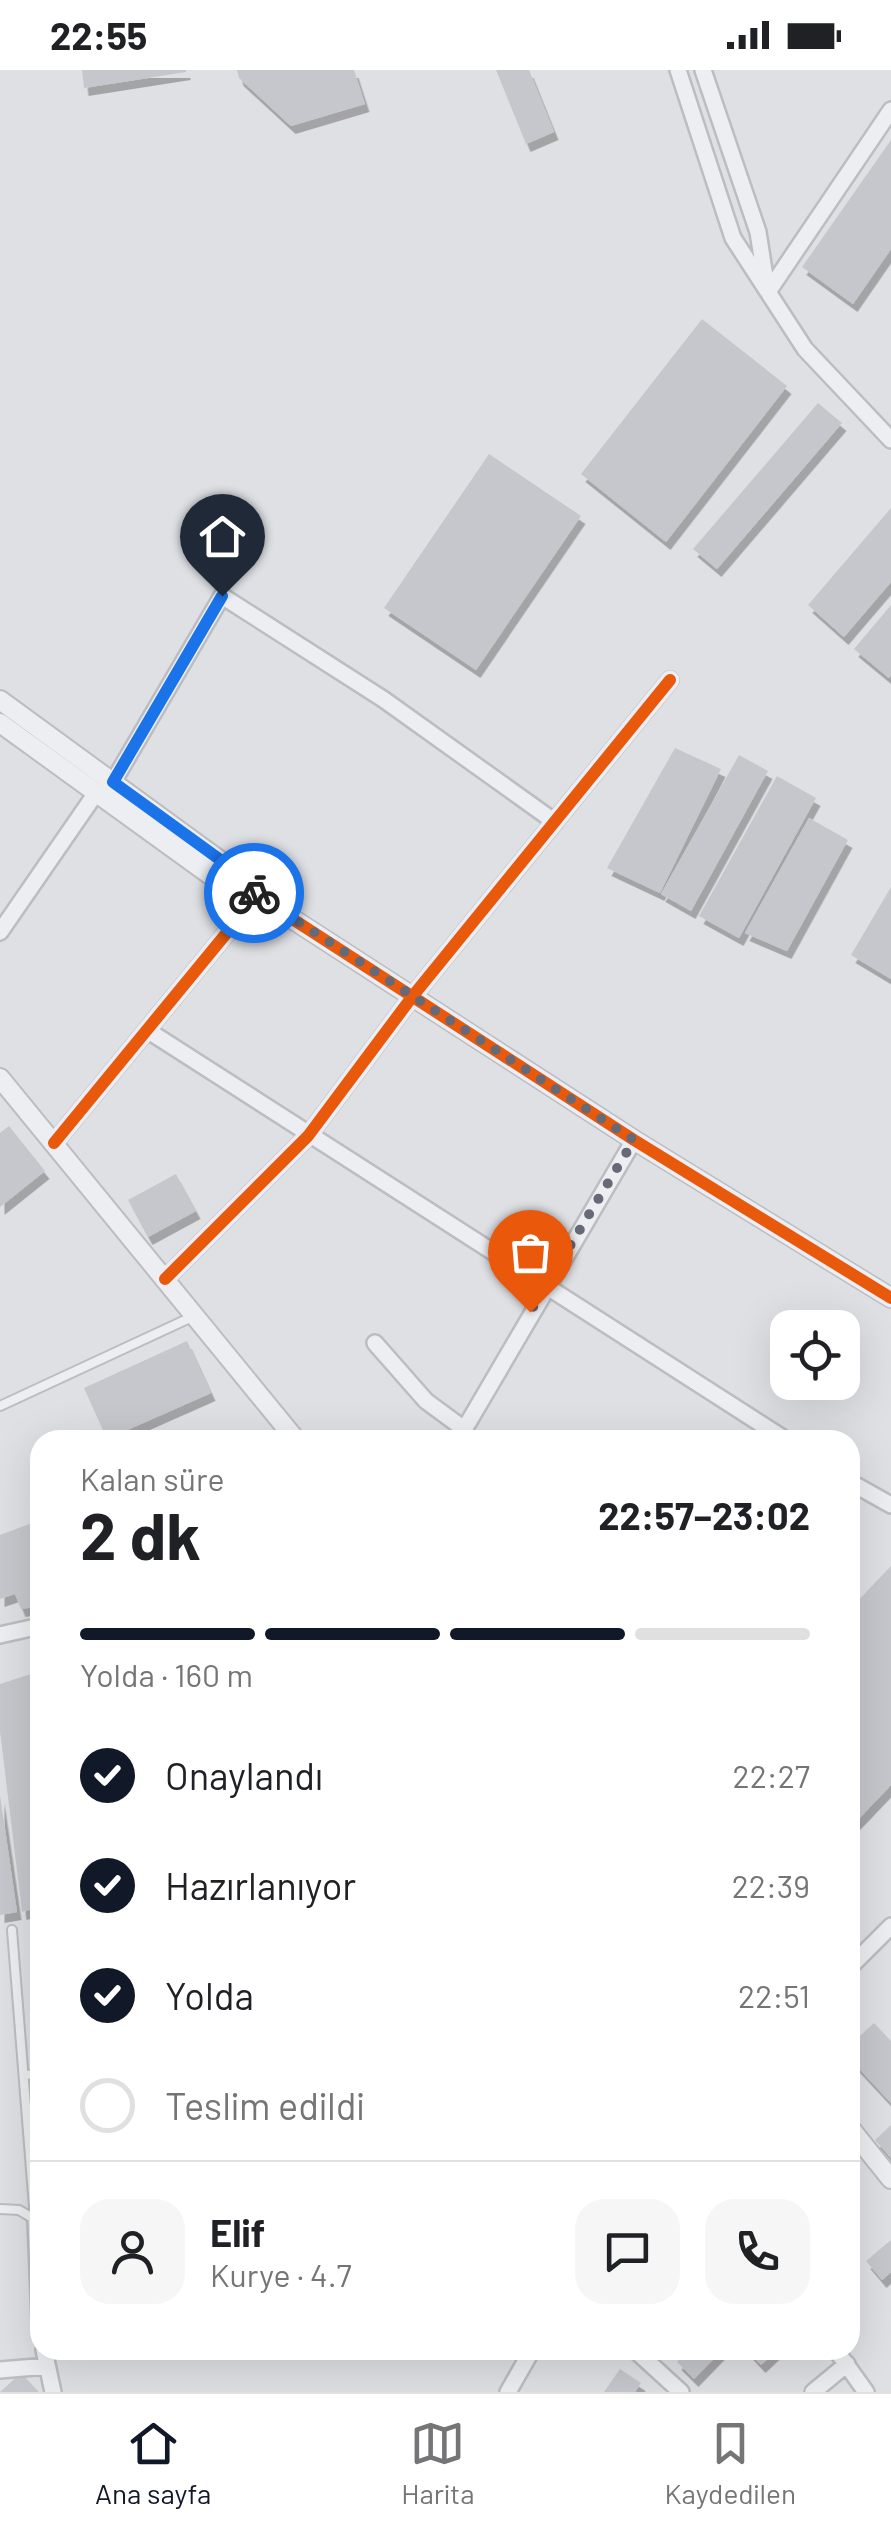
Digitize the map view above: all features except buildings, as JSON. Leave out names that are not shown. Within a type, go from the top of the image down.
[{"type":"street","points":[[678,70],[733,238],[805,349],[891,440]]},
{"type":"street","points":[[703,70],[758,232],[768,292]]},
{"type":"street","points":[[768,292],[891,110]]},
{"type":"street","points":[[113,782],[222,596],[382,699],[554,822]]},
{"type":"street","points":[[165,1279],[308,1136],[412,997],[670,680]]},
{"type":"street","points":[[0,700],[226,864],[257,896]]},
{"type":"street","points":[[0,723],[216,880],[257,896],[634,1140],[891,1298]]},
{"type":"street","points":[[0,932],[96,793]]},
{"type":"street","points":[[54,1143],[257,896]]},
{"type":"street","points":[[146,1030],[308,1136],[547,1283],[771,1430]]},
{"type":"street","points":[[0,1078],[288,1430]]},
{"type":"street","points":[[464,1430],[634,1140]]},
{"type":"street","points":[[374,1342],[456,1430]]},
{"type":"street","points":[[860,1488],[891,1505]]},
{"type":"street","points":[[0,1634],[30,1628]]},
{"type":"street","points":[[860,1958],[891,1926]]},
{"type":"street","points":[[860,2140],[891,2179]]},
{"type":"street","points":[[0,2370],[38,2360]]},
{"type":"street","points":[[45,2360],[52,2392]]},
{"type":"street","points":[[508,2392],[526,2360]]},
{"type":"street","points":[[646,2360],[681,2392]]},
{"type":"street","points":[[844,2360],[866,2392]]},
{"type":"street","points":[[813,2392],[847,2364]]},
{"type":"lane","points":[[0,1406],[194,1316]]},
{"type":"lane","points":[[12,1930],[30,2148]]},
{"type":"lane","points":[[24,2075],[30,2075]]},
{"type":"lane","points":[[0,2208],[19,2210],[30,2216]]},
{"type":"cycle path","points":[[165,1279],[308,1136],[412,997],[670,680]]},
{"type":"cycle path","points":[[54,1143],[257,896],[634,1140],[891,1298]]},
{"type":"way so far","points":[[254,893],[634,1140],[530,1312]]},
{"type":"route","points":[[222,596],[113,782],[226,864],[254,893]]}]
